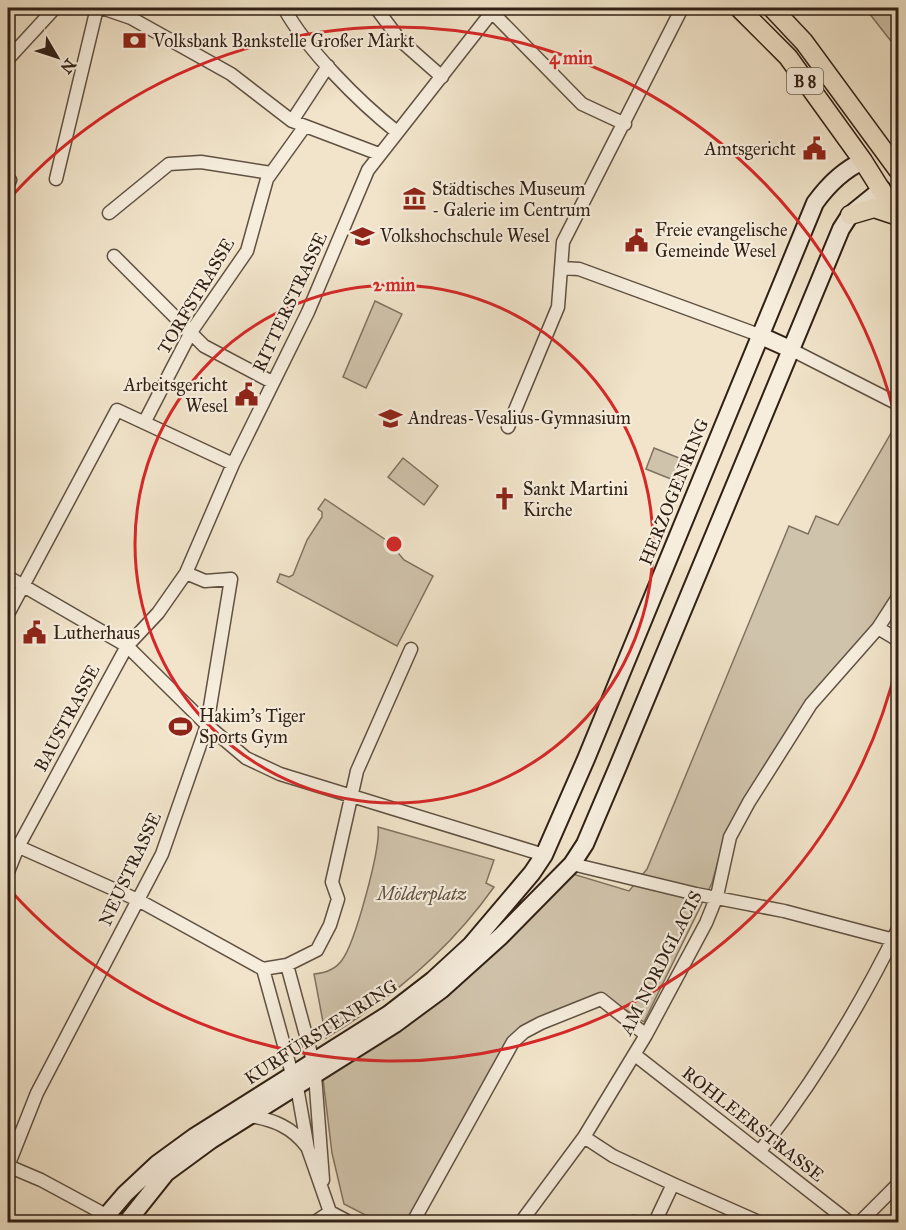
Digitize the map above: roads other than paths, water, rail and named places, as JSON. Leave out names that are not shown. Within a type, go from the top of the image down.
[{"type":"main road","name":"B 8","points":[[739,8],[788,57],[863,161],[898,217]]},
{"type":"main road","name":"B 8","points":[[772,8],[804,42],[894,163]]},
{"type":"main road","points":[[863,161],[894,163]]},
{"type":"main road","name":"HERZOGENRING","points":[[543,855],[586,759],[815,203],[827,186],[845,171],[863,161]]},
{"type":"main road","points":[[543,855],[572,864],[585,844],[841,229],[850,215],[898,175]]},
{"type":"main road","points":[[850,215],[874,208],[898,217]]},
{"type":"main road","points":[[759,335],[790,349]]},
{"type":"main road","name":"KURFÜRSTENRING","points":[[107,1220],[157,1164],[295,1081],[433,980],[471,945],[505,907],[543,855]]},
{"type":"main road","name":"KURFÜRSTENRING","points":[[314,1068],[441,990],[501,936],[572,864]]},
{"type":"main road","name":"KURFÜRSTENRING","points":[[127,1222],[166,1173],[211,1140],[250,1116],[295,1081]]},
{"type":"street","points":[[8,59],[55,8]]},
{"type":"street","points":[[56,179],[97,8]]},
{"type":"street","points":[[102,8],[178,43],[231,74],[292,121],[379,154]]},
{"type":"street","points":[[284,8],[328,66],[397,132]]},
{"type":"street","points":[[376,8],[400,40],[442,77]]},
{"type":"street","points":[[508,427],[558,307],[564,242],[682,8]]},
{"type":"street","points":[[492,9],[582,104],[625,124]]},
{"type":"street","name":"RITTERSTRASSE","points":[[186,573],[232,464],[308,312],[368,170],[442,77],[492,9]]},
{"type":"street","points":[[292,121],[328,66]]},
{"type":"street","name":"TORFSTRASSE","points":[[145,421],[191,332],[248,251],[267,179],[305,126]]},
{"type":"street","points":[[110,213],[169,164],[201,162],[271,173]]},
{"type":"street","points":[[8,178],[10,180],[8,185]]},
{"type":"street","points":[[114,256],[204,346],[273,382]]},
{"type":"street","points":[[561,268],[579,269],[759,335]]},
{"type":"street","points":[[790,349],[898,404]]},
{"type":"street","points":[[8,614],[117,410],[145,421],[232,464]]},
{"type":"street","name":"BAUSTRASSE","points":[[8,872],[13,844],[127,646],[158,613],[186,573]]},
{"type":"street","name":"NEUSTRASSE","points":[[8,1166],[37,1092],[162,854],[207,725],[231,579],[205,581],[186,573]]},
{"type":"street","points":[[8,577],[127,646],[207,725],[246,758],[280,774],[543,855]]},
{"type":"street","name":"AM NORDGLACIS","points":[[521,1222],[584,1137],[646,1035],[706,923],[717,896],[730,837],[748,802],[811,704],[878,628],[898,597]]},
{"type":"street","points":[[878,628],[898,640]]},
{"type":"street","points":[[13,844],[138,900],[263,969],[287,965],[317,950],[330,925],[338,899],[332,882],[357,771],[411,649]]},
{"type":"street","points":[[572,864],[696,894],[717,896],[897,937],[863,998],[798,1102],[760,1151]]},
{"type":"street","points":[[287,965],[314,1068],[323,1193]]},
{"type":"street","points":[[263,969],[295,1081],[309,1149],[323,1193],[330,1212],[350,1222]]},
{"type":"street","points":[[413,1222],[492,1077],[513,1042],[524,1032],[601,999],[646,1035]]},
{"type":"street","name":"ROHLEERSTRASSE","points":[[635,1054],[849,1222]]},
{"type":"street","points":[[250,1116],[282,1124],[296,1133],[309,1149]]},
{"type":"street","points":[[584,1137],[613,1156],[759,1222]]},
{"type":"street","points":[[8,1166],[41,1180],[107,1220]]},
{"type":"street","points":[[655,1222],[673,1184]]},
{"type":"street","points":[[860,1222],[898,1184]]},
{"type":"street","points":[[315,1222],[330,1212]]},
{"type":"place","name":"Volksbank Bankstelle Großer Markt","points":[[135,41]]},
{"type":"place","name":"Amtsgericht","points":[[814,149]]},
{"type":"place","name":"Städtisches Museum - Galerie im Centrum","points":[[414,199]]},
{"type":"place","name":"Volkshochschule Wesel","points":[[362,236]]},
{"type":"place","name":"Freie evangelische Gemeinde Wesel","points":[[637,240]]},
{"type":"place","name":"Arbeitsgericht Wesel","points":[[246,395]]},
{"type":"place","name":"Andreas-Vesalius-Gymnasium","points":[[390,418]]},
{"type":"place","name":"Sankt Martini Kirche","points":[[505,499]]},
{"type":"place","name":"Lutherhaus","points":[[35,633]]},
{"type":"place","name":"Hakim's Tiger Sports Gym","points":[[181,726]]},
{"type":"park label","name":"Mölderplatz","points":[[422,894]]}]
